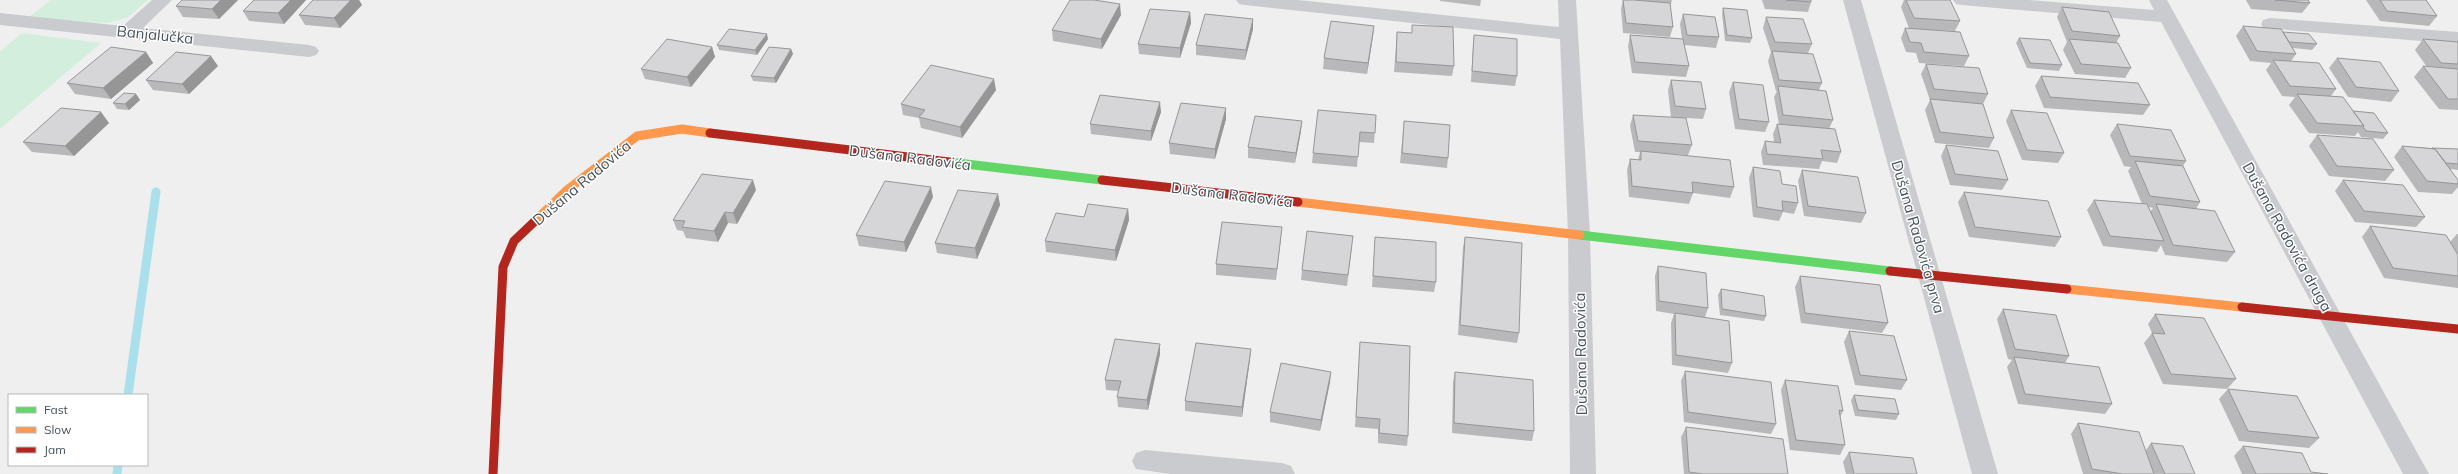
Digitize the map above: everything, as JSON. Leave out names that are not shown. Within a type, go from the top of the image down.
[{"type":"street","points":[[128,32],[163,0]]},
{"type":"street","points":[[1245,0],[1568,34]]},
{"type":"street","name":"Dušana Radovića","points":[[1567,0],[1579,234],[1583,474]]},
{"type":"street","name":"Dušana Radovića prva","points":[[1852,0],[1985,474]]},
{"type":"street","points":[[1962,0],[2163,9]]},
{"type":"street","name":"Dušana Radovića druga","points":[[2163,9],[2416,474]]},
{"type":"street","name":"Banjalučka","points":[[0,19],[309,51]]},
{"type":"street","points":[[2270,24],[2458,38]]},
{"type":"street","name":"Dušana Radovića","points":[[493,474],[503,267],[514,241],[567,190],[637,136],[682,129],[789,144],[1579,234]]},
{"type":"street","points":[[1579,234],[1929,275],[2331,318],[2458,329]]},
{"type":"street","points":[[1145,461],[1282,474]]},
{"type":"green space","points":[[51,0],[148,0],[127,18],[107,23],[26,19]]},
{"type":"green space","points":[[22,33],[101,43],[0,129],[0,51]]},
{"type":"building","points":[[182,0],[221,0],[212,9],[176,6]]},
{"type":"building","points":[[254,0],[291,0],[278,13],[243,11]]},
{"type":"building","points":[[313,0],[351,0],[334,18],[299,15]]},
{"type":"building","points":[[1070,0],[1094,0],[1120,4],[1101,39],[1052,30]]},
{"type":"building","points":[[1623,0],[1670,3],[1673,27],[1626,23]]},
{"type":"building","points":[[1786,0],[1811,0],[1811,2]]},
{"type":"building","points":[[1906,0],[1950,0],[1960,21],[1914,18]]},
{"type":"building","points":[[2275,0],[2308,0],[2310,3]]},
{"type":"building","points":[[2380,0],[2426,0],[2437,16],[2387,11]]},
{"type":"building","points":[[2062,7],[2109,12],[2120,36],[2072,31]]},
{"type":"building","points":[[1723,8],[1747,10],[1752,38],[1727,35]]},
{"type":"building","points":[[1150,9],[1190,12],[1180,48],[1138,44]]},
{"type":"building","points":[[1205,14],[1253,19],[1246,50],[1196,45]]},
{"type":"building","points":[[1683,14],[1715,17],[1719,37],[1687,35]]},
{"type":"building","points":[[1766,17],[1803,19],[1812,44],[1775,42]]},
{"type":"building","points":[[1331,21],[1374,26],[1368,63],[1324,58]]},
{"type":"building","points":[[1412,25],[1453,27],[1454,66],[1396,62],[1397,32],[1412,33]]},
{"type":"building","points":[[2243,26],[2281,29],[2296,54],[2257,51]]},
{"type":"building","points":[[1905,28],[1960,32],[1969,56],[1924,52],[1921,43],[1910,42]]},
{"type":"building","points":[[729,29],[767,34],[755,50],[717,45]]},
{"type":"building","points":[[2283,32],[2309,34],[2317,44],[2289,42]]},
{"type":"building","points":[[1474,35],[1517,39],[1517,76],[1472,71]]},
{"type":"building","points":[[1630,35],[1683,39],[1689,66],[1635,62]]},
{"type":"building","points":[[2019,38],[2050,40],[2062,65],[2030,63]]},
{"type":"building","points":[[667,39],[712,47],[687,77],[641,69]]},
{"type":"building","points":[[2069,39],[2118,43],[2131,68],[2081,64]]},
{"type":"building","points":[[2423,39],[2458,42],[2458,64],[2441,63]]},
{"type":"building","points":[[111,47],[146,52],[103,88],[67,83]]},
{"type":"building","points":[[769,47],[791,49],[774,78],[751,76]]},
{"type":"building","points":[[1772,51],[1813,54],[1822,83],[1779,80]]},
{"type":"building","points":[[176,52],[211,56],[182,84],[146,80]]},
{"type":"building","points":[[2337,58],[2380,62],[2399,91],[2356,87]]},
{"type":"building","points":[[2273,60],[2319,63],[2336,89],[2290,86]]},
{"type":"building","points":[[1926,64],[1979,68],[1988,94],[1934,89]]},
{"type":"building","points":[[931,65],[994,79],[960,127],[919,117],[925,110],[901,104]]},
{"type":"building","points":[[2423,66],[2458,69],[2458,99],[2448,99]]},
{"type":"building","points":[[2041,76],[2138,83],[2150,105],[2050,97]]},
{"type":"building","points":[[1671,80],[1701,82],[1706,109],[1675,106]]},
{"type":"building","points":[[1733,82],[1763,85],[1769,122],[1739,119]]},
{"type":"building","points":[[1778,86],[1826,91],[1833,120],[1783,115]]},
{"type":"building","points":[[124,93],[136,94],[125,104],[113,103]]},
{"type":"building","points":[[2297,94],[2343,97],[2364,126],[2317,123]]},
{"type":"building","points":[[1100,95],[1160,102],[1151,131],[1090,124]]},
{"type":"building","points":[[1930,99],[1983,104],[1994,138],[1940,132]]},
{"type":"building","points":[[1181,103],[1226,108],[1215,149],[1169,143]]},
{"type":"building","points":[[61,108],[101,112],[65,146],[23,142]]},
{"type":"building","points":[[1318,110],[1376,115],[1375,133],[1360,132],[1358,157],[1313,153]]},
{"type":"building","points":[[2011,110],[2047,113],[2064,153],[2027,150]]},
{"type":"building","points":[[2353,111],[2374,113],[2388,133],[2366,131]]},
{"type":"building","points":[[1633,115],[1686,118],[1692,145],[1638,141]]},
{"type":"building","points":[[1255,116],[1302,121],[1296,153],[1248,147]]},
{"type":"building","points":[[1404,121],[1450,125],[1448,158],[1402,153]]},
{"type":"building","points":[[1777,124],[1835,129],[1841,152],[1821,150],[1823,159],[1767,154],[1765,141],[1781,143]]},
{"type":"building","points":[[2117,124],[2171,130],[2186,161],[2130,156]]},
{"type":"building","points":[[2317,135],[2373,139],[2394,170],[2337,166]]},
{"type":"building","points":[[1946,145],[1998,151],[2008,180],[1955,174]]},
{"type":"building","points":[[2402,146],[2435,149],[2458,180],[2458,184],[2427,181]]},
{"type":"building","points":[[2432,148],[2458,149],[2458,164],[2446,163],[2435,149]]},
{"type":"building","points":[[1641,151],[1730,160],[1734,187],[1692,182],[1693,193],[1632,186],[1630,159],[1641,160]]},
{"type":"building","points":[[2135,161],[2183,166],[2200,202],[2150,196]]},
{"type":"building","points":[[1753,167],[1780,171],[1782,184],[1796,186],[1798,203],[1782,201],[1783,211],[1757,207]]},
{"type":"building","points":[[1802,170],[1858,177],[1866,213],[1808,206]]},
{"type":"building","points":[[702,174],[753,180],[733,213],[725,212],[714,231],[682,227],[685,221],[673,220]]},
{"type":"building","points":[[2343,180],[2403,185],[2425,217],[2364,211]]},
{"type":"building","points":[[885,181],[931,187],[904,242],[856,235]]},
{"type":"building","points":[[958,190],[998,194],[975,248],[935,243]]},
{"type":"building","points":[[1964,192],[2048,201],[2061,237],[1975,227]]},
{"type":"building","points":[[2094,200],[2147,204],[2164,241],[2110,236]]},
{"type":"building","points":[[1088,204],[1128,209],[1115,250],[1045,241],[1056,213],[1084,217]]},
{"type":"building","points":[[2156,204],[2215,211],[2235,252],[2173,245]]},
{"type":"building","points":[[1222,222],[1282,227],[1277,269],[1216,264]]},
{"type":"building","points":[[2370,226],[2446,235],[2458,255],[2458,276],[2393,268]]},
{"type":"building","points":[[1307,231],[1353,236],[1348,275],[1302,270]]},
{"type":"building","points":[[1375,237],[1436,242],[1436,282],[1373,276]]},
{"type":"building","points":[[1465,237],[1522,243],[1519,333],[1460,325]]},
{"type":"building","points":[[1658,266],[1706,273],[1708,308],[1659,301]]},
{"type":"building","points":[[1800,276],[1880,285],[1888,323],[1805,313]]},
{"type":"building","points":[[1721,289],[1764,296],[1766,316],[1722,309]]},
{"type":"building","points":[[2003,309],[2056,315],[2069,356],[2015,349]]},
{"type":"building","points":[[1675,313],[1729,321],[1732,363],[1676,355]]},
{"type":"building","points":[[2155,314],[2204,318],[2236,379],[2171,374],[2152,333],[2165,334]]},
{"type":"building","points":[[1849,331],[1894,336],[1907,380],[1860,375]]},
{"type":"building","points":[[1115,339],[1160,344],[1147,400],[1117,397],[1121,381],[1105,380]]},
{"type":"building","points":[[1360,342],[1410,346],[1408,436],[1379,433],[1380,419],[1356,417]]},
{"type":"building","points":[[1196,343],[1251,349],[1242,407],[1185,401]]},
{"type":"building","points":[[2014,357],[2099,367],[2112,404],[2025,394]]},
{"type":"building","points":[[1281,363],[1331,372],[1321,420],[1270,412]]},
{"type":"building","points":[[1685,371],[1771,382],[1776,424],[1688,412]]},
{"type":"building","points":[[1455,372],[1533,380],[1534,431],[1454,423]]},
{"type":"building","points":[[1785,380],[1838,386],[1843,411],[1839,410],[1845,445],[1796,440]]},
{"type":"building","points":[[2228,389],[2297,396],[2319,438],[2248,431]]},
{"type":"building","points":[[1854,395],[1895,399],[1899,414],[1858,410]]},
{"type":"building","points":[[2078,423],[2139,432],[2154,474],[2123,474],[2092,469]]},
{"type":"building","points":[[1686,427],[1783,439],[1788,474],[1704,474],[1689,472]]},
{"type":"building","points":[[2151,443],[2183,446],[2195,474],[2165,474]]},
{"type":"building","points":[[2243,446],[2302,453],[2311,472],[2328,474],[2256,474]]},
{"type":"building","points":[[1849,452],[1913,458],[1917,474],[1854,474]]},
{"type":"waterway","points":[[128,394],[156,192]]},
{"type":"waterway","points":[[117,474],[118,466]]},
{"type":"traffic: fast","points":[[949,162],[1102,180]]},
{"type":"traffic: fast","points":[[1580,235],[1890,271]]},
{"type":"traffic: slow","points":[[534,222],[567,190],[637,136],[682,129],[710,133]]},
{"type":"traffic: slow","points":[[1298,202],[1580,235]]},
{"type":"traffic: slow","points":[[2067,289],[2242,307]]},
{"type":"traffic: jam","points":[[710,133],[949,162]]},
{"type":"traffic: jam","points":[[1102,180],[1298,202]]},
{"type":"traffic: jam","points":[[493,474],[503,267],[514,241],[534,222]]},
{"type":"traffic: jam","points":[[1890,271],[2067,289]]},
{"type":"traffic: jam","points":[[2242,307],[2458,329]]}]
